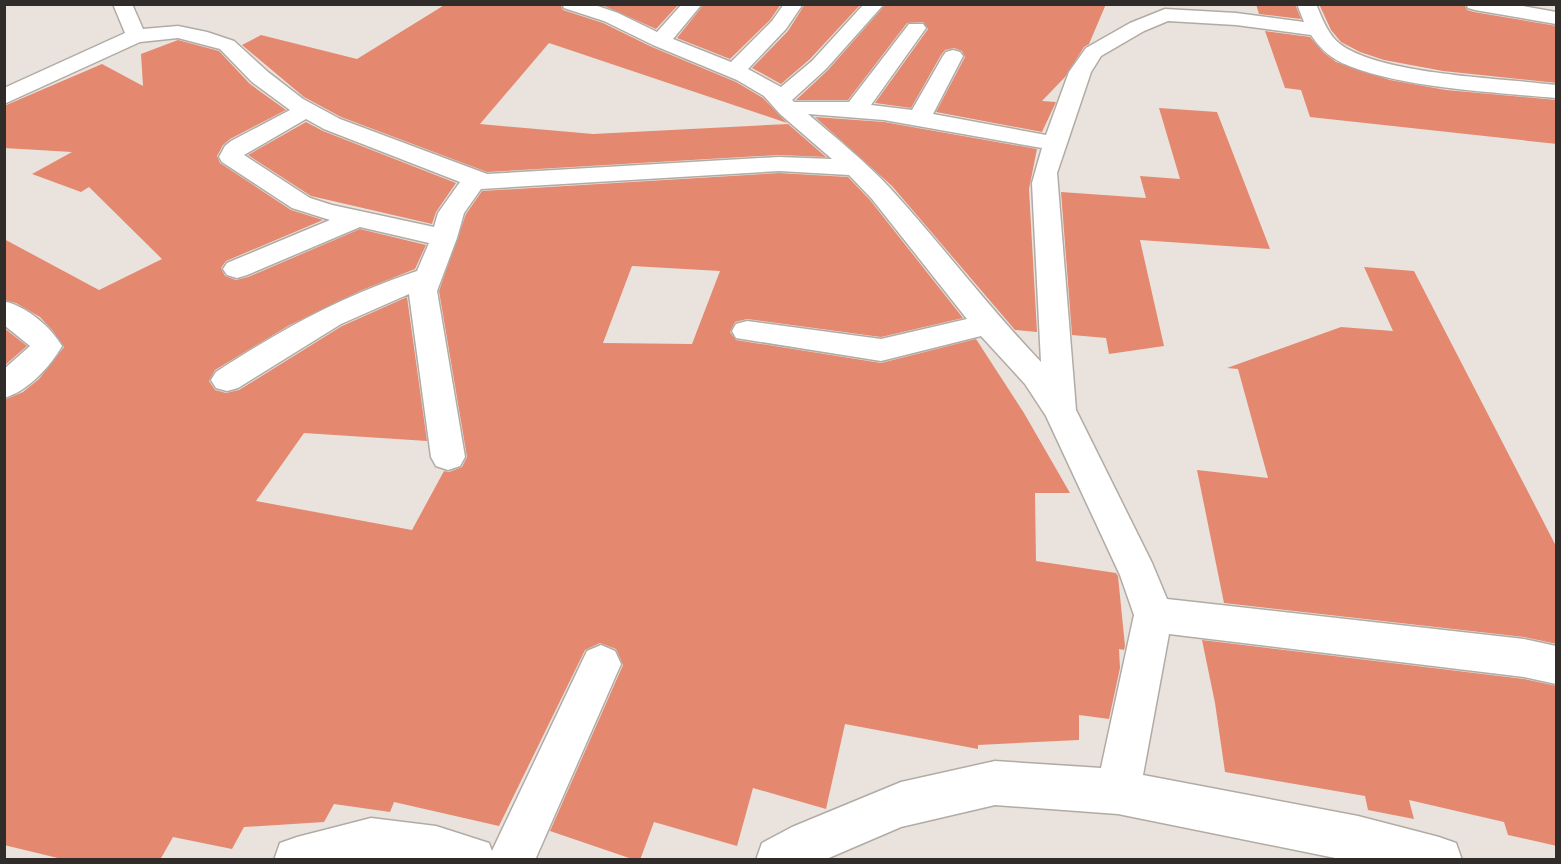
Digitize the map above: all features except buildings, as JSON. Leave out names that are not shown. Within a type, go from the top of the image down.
[{"type":"street","points":[[122,4],[136,36]]},
{"type":"street","points":[[572,4],[622,13],[660,41],[761,83],[856,168],[881,194],[987,324],[1036,376],[1060,411],[1139,575],[1153,615],[1118,792]]},
{"type":"street","points":[[660,41],[693,4]]},
{"type":"street","points":[[734,70],[779,25],[794,4]]},
{"type":"street","points":[[783,104],[875,4]]},
{"type":"street","points":[[1306,4],[1317,30],[1332,49],[1365,64],[1392,71],[1557,91]]},
{"type":"street","points":[[1475,4],[1557,18]]},
{"type":"street","points":[[1060,411],[1044,183],[1080,72],[1093,52],[1165,10],[1317,30]]},
{"type":"street","points":[[856,109],[916,28]]},
{"type":"street","points":[[4,97],[136,36],[178,32],[227,45],[260,77],[305,111],[332,124],[475,179],[494,183],[779,164],[856,168]]},
{"type":"street","points":[[919,118],[953,56]]},
{"type":"street","points":[[783,104],[856,109],[919,118],[1056,144]]},
{"type":"street","points":[[305,111],[239,146],[232,151],[231,157],[301,203],[444,238]]},
{"type":"street","points":[[448,457],[423,291],[444,238],[451,213],[475,179]]},
{"type":"street","points":[[237,269],[358,218]]},
{"type":"street","points":[[227,380],[271,350],[321,322],[367,300],[428,277]]},
{"type":"street","points":[[4,387],[37,359],[46,346],[39,336],[7,312]]},
{"type":"street","points":[[747,331],[881,350],[987,324]]},
{"type":"street","points":[[1153,615],[1524,658],[1557,665]]},
{"type":"street","points":[[511,860],[601,664]]},
{"type":"street","points":[[779,860],[808,843],[901,805],[995,783],[1118,792],[1360,849],[1439,860]]},
{"type":"street","points":[[297,860],[371,841],[436,849],[472,860]]}]
